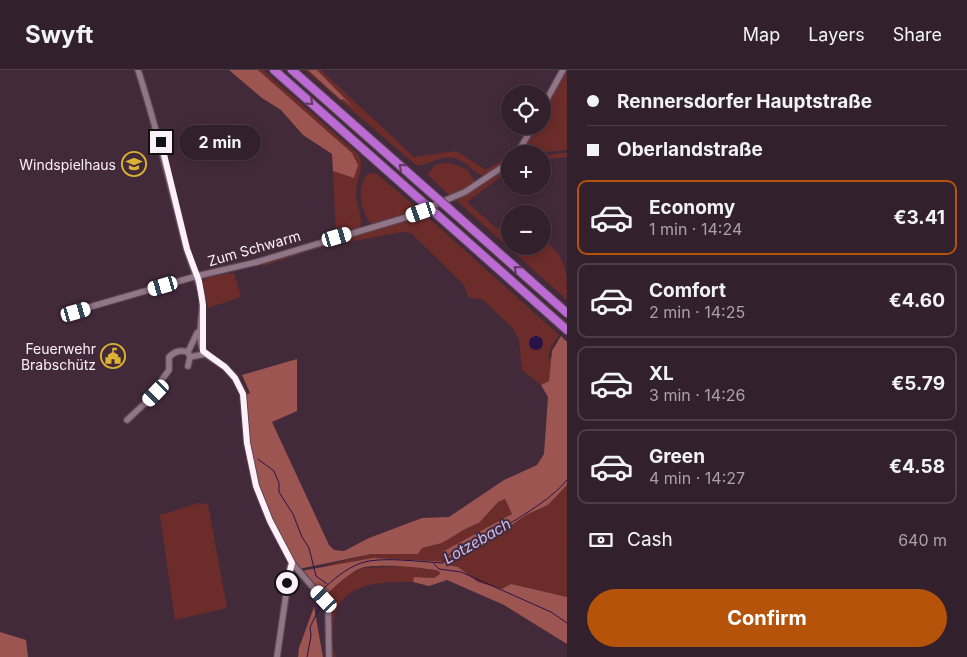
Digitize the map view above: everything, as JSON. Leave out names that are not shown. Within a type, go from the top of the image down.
[{"type":"highway","points":[[274,70],[567,330]]},
{"type":"highway","points":[[292,70],[567,313]]},
{"type":"street","points":[[138,70],[159,134],[187,249],[197,276],[203,305],[202,349],[205,354],[225,367],[235,378],[243,394],[247,443],[256,486],[270,521],[292,563],[328,605],[329,657]]},
{"type":"street","points":[[551,92],[563,70]]},
{"type":"street","name":"Zum Schwarm","points":[[76,312],[197,276],[258,262],[421,212],[464,192],[501,168]]},
{"type":"street","points":[[188,366],[189,355],[197,332],[201,330]]},
{"type":"street","points":[[127,420],[156,393],[158,385],[169,370],[169,357],[173,353],[181,350],[189,355],[205,354]]},
{"type":"street","points":[[277,657],[292,563]]},
{"type":"shaded area","points":[[229,70],[258,70],[352,153],[358,165],[354,178],[333,171],[332,154],[303,135],[281,110],[262,98]]},
{"type":"shaded area","points":[[258,70],[263,70],[358,154],[361,164],[356,188],[356,197],[361,217],[359,229],[336,235],[333,171],[354,178],[356,165],[352,153]]},
{"type":"shaded area","points":[[305,70],[308,70],[340,99],[343,99],[353,107],[317,70],[321,70],[414,157],[456,151],[486,170],[501,161],[501,165],[486,177],[477,173],[462,161],[453,158],[443,158],[416,165]]},
{"type":"shaded area","points":[[308,70],[317,70],[353,107],[343,99],[341,100]]},
{"type":"shaded area","points":[[565,71],[567,74],[567,150],[551,151],[551,145],[526,145],[530,135],[551,135],[551,97]]},
{"type":"shaded area","points":[[567,153],[567,157],[551,159],[551,155]]},
{"type":"shaded area","points":[[450,163],[467,169],[475,181],[470,186],[449,195],[427,174],[437,164]]},
{"type":"shaded area","points":[[501,172],[501,177],[467,202],[495,227],[501,228],[501,241],[456,200]]},
{"type":"shaded area","points":[[369,173],[377,174],[420,210],[376,224],[370,223],[364,212],[361,198],[362,184]]},
{"type":"shaded area","points":[[424,214],[559,335],[551,347],[548,358],[553,359],[549,381],[541,385],[522,370],[519,340],[513,328],[482,299],[469,298],[464,285],[411,233],[402,232],[317,248],[261,267],[267,261]]},
{"type":"shaded area","points":[[551,246],[557,252],[564,266],[567,281],[567,300],[517,255],[551,255]]},
{"type":"shaded area","points":[[234,273],[241,297],[208,308],[203,282],[207,277]]},
{"type":"shaded area","points":[[536,336],[541,338],[543,343],[541,348],[536,350],[531,348],[529,343],[531,338]]},
{"type":"shaded area","points":[[561,336],[567,342],[567,485],[548,505],[526,515],[490,540],[452,558],[442,556],[442,552],[512,514],[505,499],[498,502],[479,523],[442,543],[422,548],[418,554],[371,554],[299,569],[271,518],[255,475],[248,441],[245,395],[250,393],[242,375],[297,359],[297,411],[272,422],[329,545],[334,550],[344,551],[369,538],[422,518],[449,517],[504,480],[537,465],[544,454],[548,397],[541,385],[549,381],[552,351]]},
{"type":"shaded area","points":[[567,485],[567,597],[511,584],[502,589],[478,582],[458,567],[447,565],[373,558],[327,567],[327,565],[371,554],[418,554],[422,548],[442,543],[479,523],[498,502],[505,499],[512,514],[442,552],[452,558],[490,540],[526,515],[548,505]]},
{"type":"shaded area","points":[[199,503],[208,504],[227,608],[175,620],[160,515]]},
{"type":"shaded area","points":[[373,558],[449,562],[447,565],[458,567],[478,582],[502,589],[511,584],[567,597],[567,644],[504,605],[447,580],[429,586],[413,582],[414,577],[434,578],[440,574],[439,571],[400,566],[361,568],[346,577],[324,597],[301,571]]},
{"type":"shaded area","points":[[406,566],[439,571],[440,574],[434,578],[414,577],[413,582],[373,584],[350,593],[342,601],[336,612],[332,639],[336,657],[331,657],[332,606],[324,597],[350,574],[363,568]]},
{"type":"shaded area","points":[[314,607],[323,657],[298,657],[299,648]]},
{"type":"shaded area","points":[[0,632],[26,640],[28,657],[0,657]]},
{"type":"waterway","points":[[258,459],[274,471],[279,483],[279,492],[293,514],[302,537],[309,548],[316,576],[327,584]]},
{"type":"waterway","name":"Lotzebach","points":[[322,590],[345,571],[355,565],[369,561],[390,560],[443,563],[456,549],[482,538],[519,518],[552,495],[567,480]]},
{"type":"waterway","points":[[434,564],[439,569],[461,572],[551,612],[567,623]]},
{"type":"waterway","name":"Lotzebach","points":[[307,657],[311,636],[310,627],[319,609],[317,600]]},
{"type":"place","name":"Windspielhaus","points":[[134,164]]},
{"type":"place","name":"Feuerwehr Brabschütz","points":[[113,356]]},
{"type":"route","points":[[161,142],[187,249],[199,281],[203,305],[201,342],[203,351],[225,367],[235,378],[243,394],[247,443],[256,486],[270,521],[292,563],[287,583]]}]
